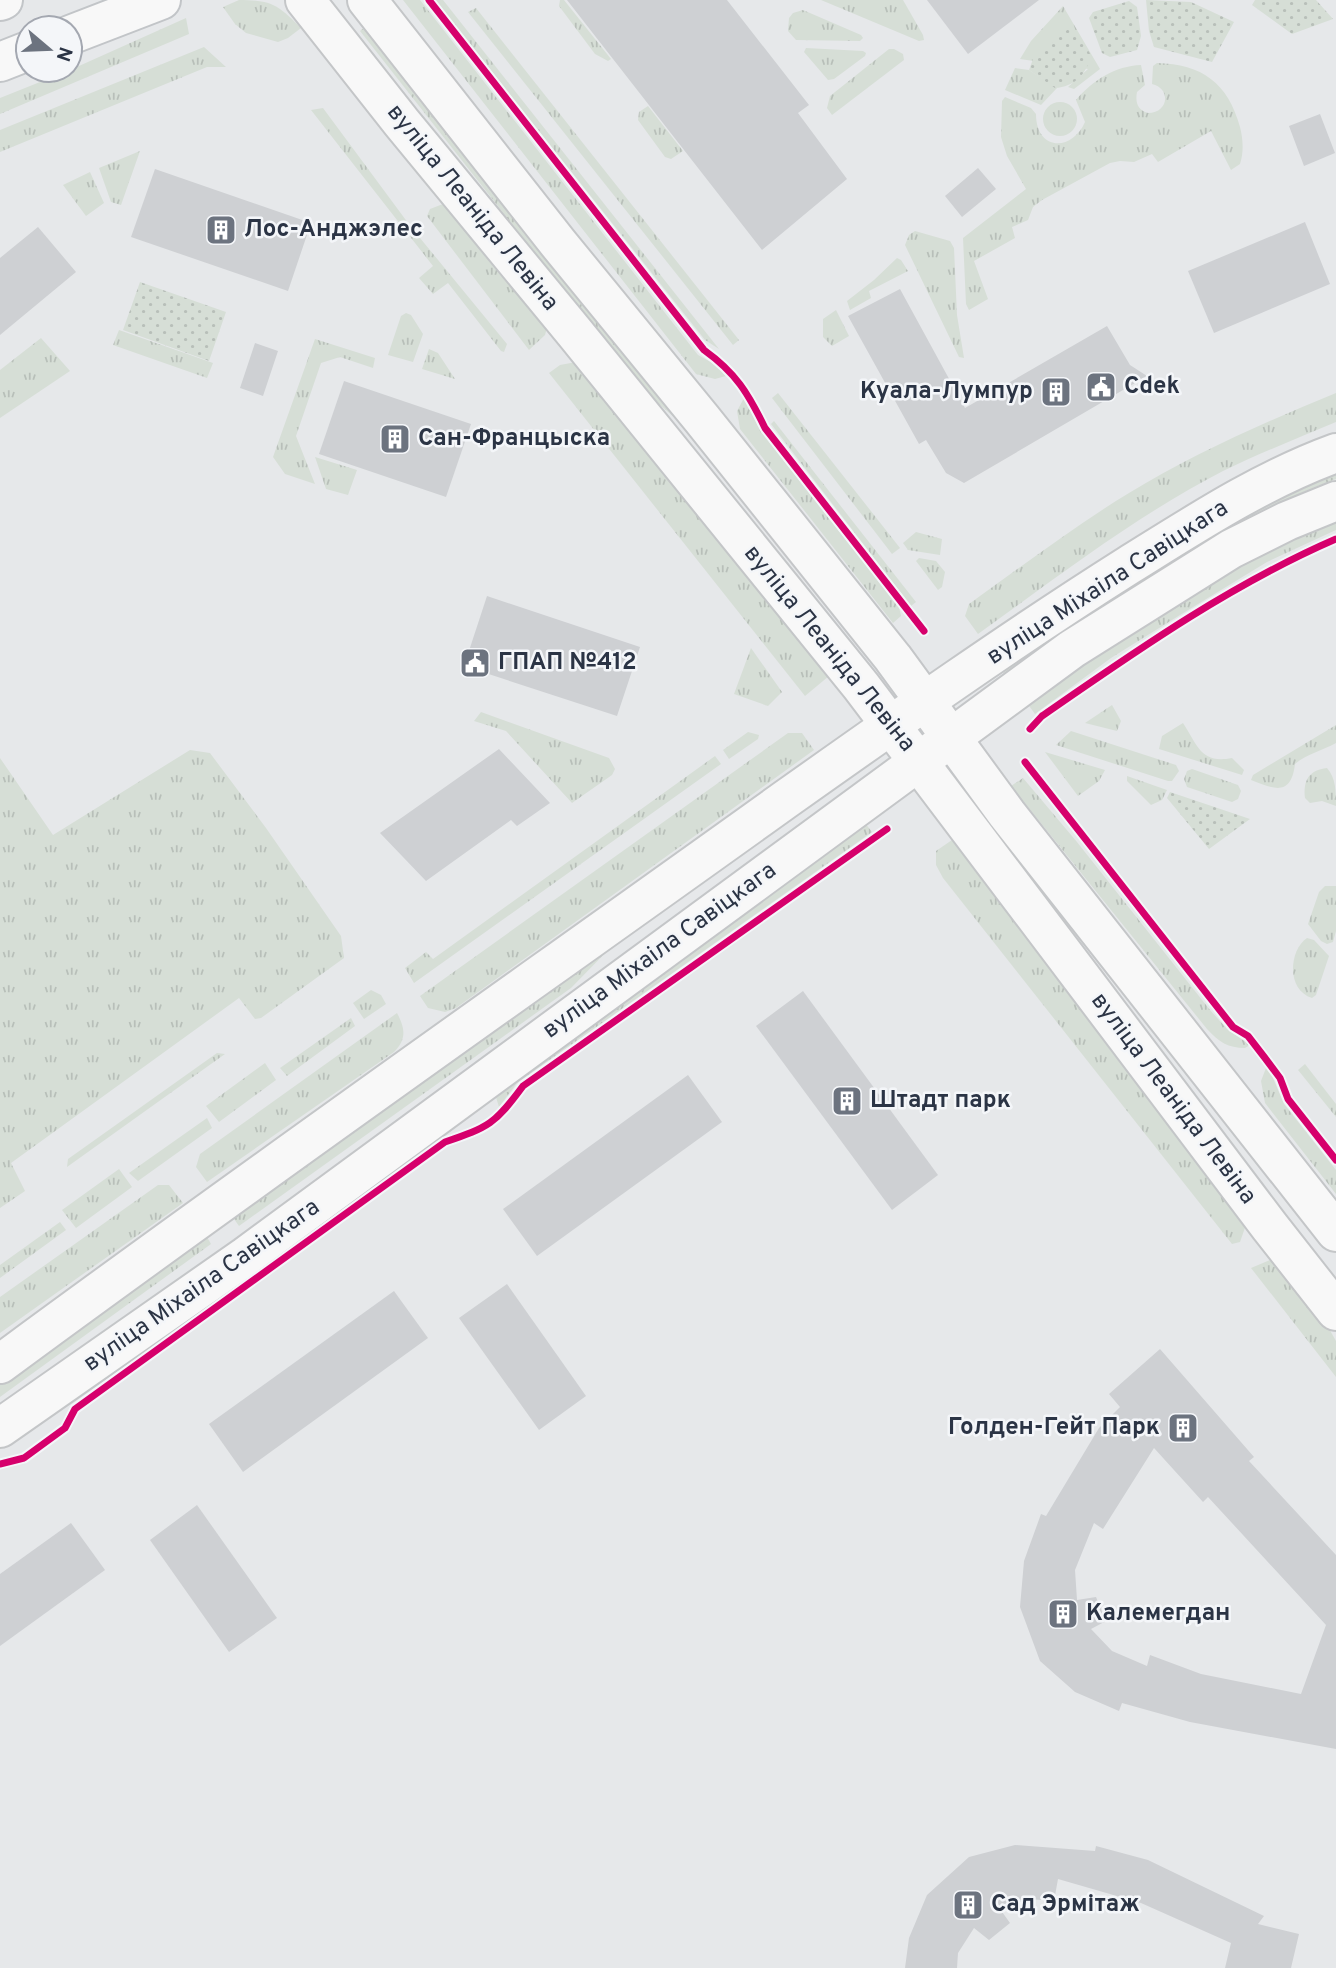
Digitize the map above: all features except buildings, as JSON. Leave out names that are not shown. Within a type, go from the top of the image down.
[{"type":"main road","points":[[84,30],[162,0]]},
{"type":"main road","name":"вуліца Леаніда Левіна","points":[[304,0],[861,686],[1336,1311]]},
{"type":"main road","name":"вуліца Леаніда Левіна","points":[[368,0],[558,243],[893,658],[1007,814],[1336,1232]]},
{"type":"main road","name":"вуліца Міхаіла Савіцкага","points":[[0,1364],[211,1209],[925,702],[1161,545],[1267,482],[1336,453]]},
{"type":"main road","name":"вуліца Міхаіла Савіцкага","points":[[0,1428],[246,1256],[1072,649],[1180,580],[1253,538],[1336,501]]},
{"type":"green space","points":[[239,0],[274,5],[301,28],[278,42],[246,33],[235,24],[223,7]]},
{"type":"green space","points":[[403,0],[420,0],[698,355],[718,366],[726,376],[715,379],[696,374]]},
{"type":"green space","points":[[435,0],[443,0],[719,349],[705,340]]},
{"type":"green space","points":[[560,0],[564,0],[611,59],[608,61],[595,54],[559,6]]},
{"type":"green space","points":[[821,0],[903,0],[924,40],[919,41]]},
{"type":"green space","points":[[1146,0],[1191,2],[1234,22],[1212,62],[1154,47],[1149,31]]},
{"type":"green space","points":[[1255,0],[1316,0],[1333,19],[1292,34],[1252,5]]},
{"type":"green space","points":[[1129,1],[1137,7],[1141,36],[1137,50],[1110,57],[1102,53],[1089,18],[1093,12]]},
{"type":"green space","points":[[1063,6],[1100,69],[1074,89],[1068,87],[1088,69],[1020,59],[1031,41]]},
{"type":"green space","points":[[476,8],[739,340],[733,345],[468,12]]},
{"type":"green space","points":[[803,10],[863,38],[860,41],[796,40],[788,31],[789,18],[793,13]]},
{"type":"green space","points":[[186,18],[189,34],[84,78],[84,64]]},
{"type":"green space","points":[[365,27],[691,432],[642,389],[360,31]]},
{"type":"green space","points":[[1068,29],[1077,33],[1091,55],[1079,78],[1068,85],[1055,88],[1029,70],[1033,59]]},
{"type":"green space","points":[[204,47],[226,67],[207,67],[0,152],[0,130]]},
{"type":"green space","points":[[806,48],[866,53],[834,79],[828,80],[804,52]]},
{"type":"green space","points":[[889,49],[903,54],[904,60],[832,115],[827,108],[830,96]]},
{"type":"green space","points":[[1157,63],[1173,64],[1200,72],[1220,88],[1235,112],[1240,127],[1243,145],[1240,164],[1231,170],[1211,131],[1158,162],[1152,154],[1134,162],[1110,163],[1042,200],[1033,207],[1028,220],[1012,227],[1015,238],[974,261],[988,299],[969,310],[966,304],[963,238],[1026,189],[1007,156],[1001,137],[1002,101],[1005,97],[1031,108],[1036,114],[1042,135],[1048,141],[1064,142],[1072,139],[1085,122],[1076,100],[1097,80],[1113,71],[1141,65],[1145,85],[1137,92],[1138,105],[1148,113],[1160,109],[1165,95],[1152,84],[1153,66]]},
{"type":"green space","points":[[1015,68],[1029,70],[1057,88],[1041,105],[1005,90]]},
{"type":"green space","points":[[35,84],[71,84],[0,114],[0,98]]},
{"type":"green space","points":[[1060,102],[1072,107],[1077,119],[1072,131],[1060,136],[1048,131],[1043,119],[1048,107]]},
{"type":"green space","points":[[648,106],[683,151],[671,159],[665,157],[638,120],[639,112]]},
{"type":"green space","points":[[323,108],[411,227],[507,344],[504,352],[448,283],[433,294],[419,278],[433,266],[311,110]]},
{"type":"green space","points":[[140,151],[121,205],[111,202],[99,168]]},
{"type":"green space","points":[[90,172],[104,203],[86,216],[63,185]]},
{"type":"green space","points":[[443,204],[482,235],[547,328],[545,335],[529,350],[427,216],[430,209]]},
{"type":"green space","points":[[915,231],[950,241],[954,248],[957,315],[964,358],[959,357],[905,245],[909,235]]},
{"type":"green space","points":[[897,258],[908,271],[869,291],[871,298],[850,310],[847,301]]},
{"type":"green space","points":[[140,282],[226,312],[209,361],[123,330]]},
{"type":"green space","points":[[836,310],[849,336],[832,346],[823,337],[823,319]]},
{"type":"green space","points":[[406,313],[411,315],[423,334],[413,362],[388,355],[401,316]]},
{"type":"green space","points":[[119,330],[213,363],[207,378],[113,345]]},
{"type":"green space","points":[[41,338],[70,371],[0,418],[0,370]]},
{"type":"green space","points":[[315,339],[375,358],[373,368],[340,357],[321,363],[296,436],[315,484],[285,474],[273,457]]},
{"type":"green space","points":[[429,349],[438,353],[455,379],[422,369]]},
{"type":"green space","points":[[576,362],[829,676],[805,696],[549,373],[560,365]]},
{"type":"green space","points":[[778,393],[900,548],[892,554],[772,398]]},
{"type":"green space","points":[[1336,393],[1336,422],[1237,464],[1159,507],[978,634],[965,616],[969,604],[1129,493],[1231,439]]},
{"type":"green space","points":[[744,398],[761,432],[899,607],[901,616],[893,623],[740,429],[737,411]]},
{"type":"green space","points":[[774,421],[916,602],[911,606],[771,424]]},
{"type":"green space","points":[[315,457],[357,470],[348,495],[326,489]]},
{"type":"green space","points":[[1336,461],[1336,479],[1284,501],[1235,527],[1079,625],[1007,677],[1003,672],[1064,624]]},
{"type":"green space","points":[[1336,518],[1336,530],[1267,562],[1180,615],[1111,658],[1035,714],[1027,703],[1177,600],[1255,554]]},
{"type":"green space","points":[[916,532],[942,539],[940,555],[908,550],[903,543]]},
{"type":"green space","points":[[919,558],[936,561],[945,572],[942,587],[938,590],[916,561]]},
{"type":"green space","points":[[751,648],[782,692],[768,706],[734,694]]},
{"type":"green space","points":[[1112,705],[1121,721],[1117,731],[1085,723]]},
{"type":"green space","points":[[481,712],[609,758],[615,769],[612,775],[572,803],[506,731],[474,721]]},
{"type":"green space","points":[[1183,723],[1197,746],[1207,756],[1232,758],[1244,770],[1242,775],[1159,749],[1162,736]]},
{"type":"green space","points":[[1336,725],[1336,743],[1295,764],[1290,782],[1285,786],[1274,788],[1251,780],[1253,775]]},
{"type":"green space","points":[[1071,731],[1176,765],[1179,771],[1172,781],[1168,781],[1056,745]]},
{"type":"green space","points":[[748,732],[759,735],[758,739],[729,759],[723,750]]},
{"type":"green space","points":[[788,733],[802,733],[814,750],[456,1008],[445,1012],[428,1008],[420,996]]},
{"type":"green space","points":[[190,750],[210,753],[266,828],[341,936],[344,958],[261,1018],[255,1019],[239,998],[11,1163],[25,1191],[0,1208],[0,758],[53,835]]},
{"type":"green space","points":[[1045,752],[1105,770],[1099,781],[1078,796]]},
{"type":"green space","points":[[715,756],[721,764],[414,983],[405,968],[426,952],[433,959]]},
{"type":"green space","points":[[1327,768],[1334,781],[1336,806],[1322,801],[1310,803],[1305,798],[1308,777]]},
{"type":"green space","points":[[1192,769],[1238,785],[1241,791],[1238,799],[1232,802],[1187,787],[1184,779],[1187,771]]},
{"type":"green space","points":[[1127,776],[1167,790],[1162,800],[1151,805],[1127,781]]},
{"type":"green space","points":[[1023,778],[1210,1010],[1227,1029],[1250,1045],[1239,1048],[1229,1045],[1207,1029],[1011,786]]},
{"type":"green space","points":[[1170,792],[1250,819],[1209,849],[1167,798]]},
{"type":"green space","points":[[861,818],[872,832],[517,1083],[499,1107],[495,1094]]},
{"type":"green space","points":[[952,840],[1059,972],[1248,1219],[1240,1242],[1232,1244],[943,878],[936,865],[936,851]]},
{"type":"green space","points":[[1325,886],[1336,886],[1336,931],[1333,942],[1327,944],[1321,941],[1308,924],[1319,892]]},
{"type":"green space","points":[[1307,938],[1314,940],[1329,956],[1316,995],[1312,998],[1298,987],[1293,970],[1297,951]]},
{"type":"green space","points":[[617,941],[571,988],[239,1226],[229,1212]]},
{"type":"green space","points":[[371,990],[381,995],[386,1004],[364,1019],[353,1003]]},
{"type":"green space","points":[[397,1013],[402,1024],[403,1038],[394,1052],[207,1182],[196,1167],[200,1154]]},
{"type":"green space","points":[[351,1018],[355,1026],[287,1076],[280,1068]]},
{"type":"green space","points":[[217,1053],[225,1054],[67,1167],[68,1159]]},
{"type":"green space","points":[[265,1063],[276,1080],[219,1122],[206,1106]]},
{"type":"green space","points":[[1305,1064],[1336,1104],[1336,1117],[1298,1070]]},
{"type":"green space","points":[[1266,1068],[1270,1071],[1284,1104],[1336,1170],[1336,1194],[1265,1103],[1261,1081]]},
{"type":"green space","points":[[207,1118],[212,1128],[138,1181],[129,1173]]},
{"type":"green space","points":[[119,1169],[132,1187],[76,1228],[62,1210]]},
{"type":"green space","points":[[158,1185],[169,1185],[183,1203],[0,1333],[0,1297]]},
{"type":"green space","points":[[60,1222],[66,1230],[0,1278],[0,1265]]},
{"type":"green space","points":[[203,1230],[211,1244],[0,1397],[0,1376]]},
{"type":"green space","points":[[1270,1260],[1282,1262],[1304,1285],[1336,1341],[1336,1377],[1251,1268]]},
{"type":"cycle path","points":[[429,0],[704,350],[725,367],[740,385],[765,428],[924,631]]},
{"type":"cycle path","points":[[1030,729],[1042,716],[1184,620],[1259,577],[1336,539]]},
{"type":"cycle path","points":[[1025,762],[1233,1027],[1248,1036],[1280,1078],[1288,1099],[1336,1160]]},
{"type":"cycle path","points":[[0,1464],[24,1458],[65,1428],[75,1409],[445,1142],[490,1123],[523,1086],[887,829]]},
{"type":"place","name":"Лос-Анджэлес","points":[[221,230]]},
{"type":"place","name":"Cdek","points":[[1101,387]]},
{"type":"place","name":"Куала-Лумпур","points":[[1056,392]]},
{"type":"place","name":"Сан-Францыска","points":[[395,439]]},
{"type":"place","name":"ГПАП №412","points":[[475,663]]},
{"type":"place","name":"Штадт парк","points":[[847,1101]]},
{"type":"place","name":"Голден-Гейт Парк","points":[[1183,1428]]},
{"type":"place","name":"Калемегдан","points":[[1063,1614]]},
{"type":"place","name":"Сад Эрмітаж","points":[[968,1905]]}]
